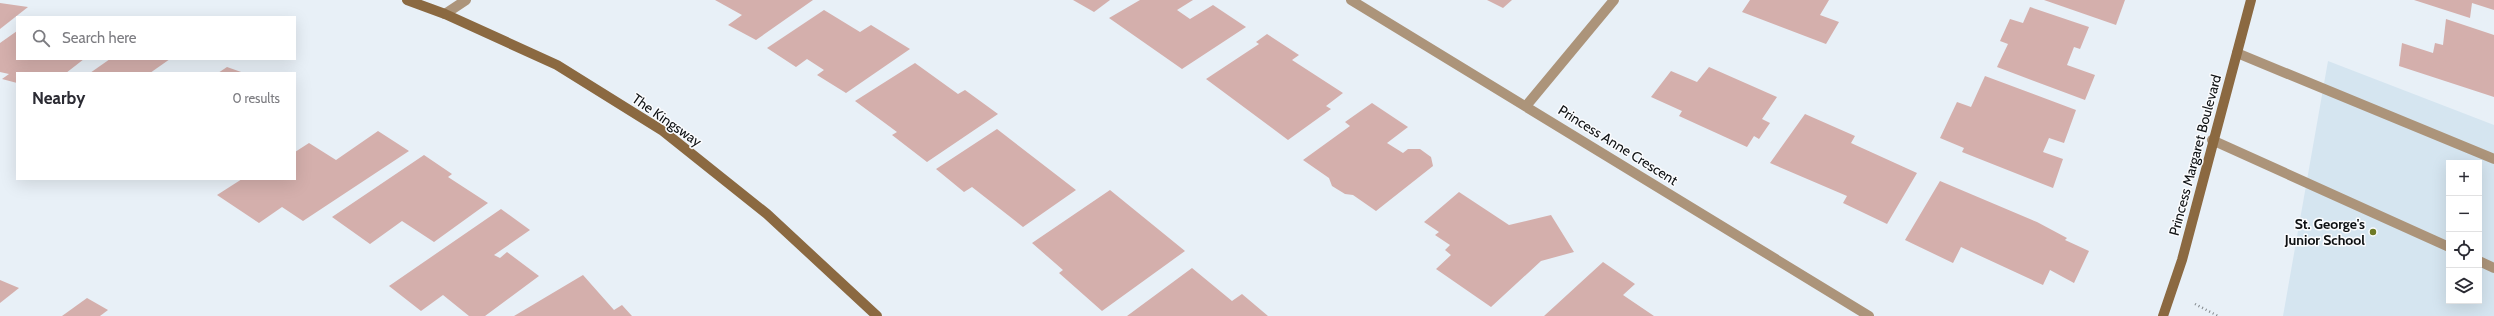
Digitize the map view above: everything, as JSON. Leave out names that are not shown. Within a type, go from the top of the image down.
[{"type":"street","name":"The Kingsway","points":[[406,0],[445,14],[557,65],[662,131],[766,214],[877,316]]},
{"type":"street","points":[[445,14],[466,0]]},
{"type":"street","name":"Princess Anne Crescent","points":[[1351,0],[1869,316]]},
{"type":"street","points":[[1526,106],[1614,0]]},
{"type":"street","name":"Princess Margaret Boulevard","points":[[2163,316],[2182,260],[2212,140],[2252,0]]},
{"type":"street","points":[[2237,53],[2494,159]]},
{"type":"street","points":[[2212,140],[2446,246]]},
{"type":"street","points":[[2482,262],[2494,268]]},
{"type":"shaded area","name":"St. George's Junior School","points":[[2328,61],[2494,125],[2494,316],[2283,316]]},
{"type":"building","points":[[715,0],[813,0],[756,40],[728,25],[742,15]]},
{"type":"building","points":[[1073,0],[1110,0],[1094,12]]},
{"type":"building","points":[[1140,0],[1193,0],[1177,10],[1190,19],[1213,5],[1246,27],[1182,69],[1109,18]]},
{"type":"building","points":[[1487,0],[1512,0],[1503,8]]},
{"type":"building","points":[[1750,0],[1829,0],[1820,15],[1839,22],[1826,44],[1742,12]]},
{"type":"building","points":[[2044,0],[2125,0],[2116,25]]},
{"type":"building","points":[[2414,0],[2494,0],[2494,10],[2472,3],[2470,18]]},
{"type":"building","points":[[0,3],[28,7],[16,16],[0,29]]},
{"type":"building","points":[[2030,7],[2089,27],[2080,49],[2074,47],[2067,65],[2095,75],[2085,100],[1997,67],[2008,44],[2000,41],[2010,19],[2023,23]]},
{"type":"building","points":[[824,10],[860,32],[871,25],[910,49],[846,93],[817,75],[824,70],[807,59],[796,67],[767,48]]},
{"type":"building","points":[[2446,19],[2494,35],[2494,97],[2399,66],[2402,43],[2433,53],[2435,43],[2443,45]]},
{"type":"building","points":[[16,32],[16,60],[83,60],[67,72],[16,72],[16,83],[2,79],[9,74],[0,72],[0,43]]},
{"type":"building","points":[[1267,34],[1299,55],[1292,60],[1343,93],[1326,106],[1331,109],[1288,140],[1206,79],[1259,44],[1256,42]]},
{"type":"building","points":[[109,60],[169,60],[151,72],[91,72]]},
{"type":"building","points":[[915,63],[958,94],[965,90],[998,114],[927,162],[892,135],[897,132],[855,101]]},
{"type":"building","points":[[227,67],[241,72],[220,72]]},
{"type":"building","points":[[1709,67],[1777,97],[1762,119],[1770,123],[1759,139],[1754,136],[1747,147],[1679,116],[1682,111],[1651,97],[1671,71],[1697,82]]},
{"type":"building","points":[[1985,76],[2076,110],[2064,143],[2049,138],[2043,152],[2063,159],[2053,188],[1962,152],[1964,148],[1940,138],[1957,102],[1971,107]]},
{"type":"building","points":[[1372,103],[1408,127],[1387,143],[1403,153],[1408,149],[1420,149],[1431,157],[1433,166],[1376,211],[1353,195],[1345,194],[1332,186],[1329,178],[1303,160],[1350,126],[1345,122]]},
{"type":"building","points":[[1805,114],[1855,136],[1851,143],[1917,173],[1887,224],[1843,203],[1847,196],[1770,163]]},
{"type":"building","points":[[997,129],[1076,190],[1023,227],[972,187],[964,192],[936,169]]},
{"type":"building","points":[[378,131],[409,151],[303,221],[282,207],[259,223],[217,195],[240,180],[296,180],[296,151],[309,143],[336,160]]},
{"type":"building","points":[[424,155],[452,174],[448,177],[488,203],[434,242],[402,221],[370,244],[332,217]]},
{"type":"building","points":[[1940,181],[2037,222],[2067,238],[2065,240],[2089,251],[2074,283],[2050,270],[2043,285],[1961,247],[1953,263],[1905,240]]},
{"type":"building","points":[[1110,190],[1185,251],[1102,311],[1059,273],[1063,270],[1032,243]]},
{"type":"building","points":[[1459,192],[1509,225],[1551,215],[1574,252],[1541,261],[1491,307],[1436,269],[1451,255],[1445,250],[1450,245],[1435,235],[1439,232],[1424,222]]},
{"type":"building","points":[[501,209],[530,230],[494,255],[500,258],[507,252],[539,276],[485,316],[469,316],[443,295],[421,311],[389,286]]},
{"type":"building","points":[[1603,262],[1635,284],[1623,295],[1654,316],[1544,316]]},
{"type":"building","points":[[1192,268],[1232,301],[1242,294],[1268,316],[1127,316]]},
{"type":"building","points":[[583,275],[614,310],[622,305],[632,316],[514,316]]},
{"type":"building","points":[[0,280],[19,288],[0,303]]},
{"type":"building","points":[[87,298],[108,310],[100,316],[62,316]]},
{"type":"place","name":"St. George's Junior School","points":[[2373,232]]}]
